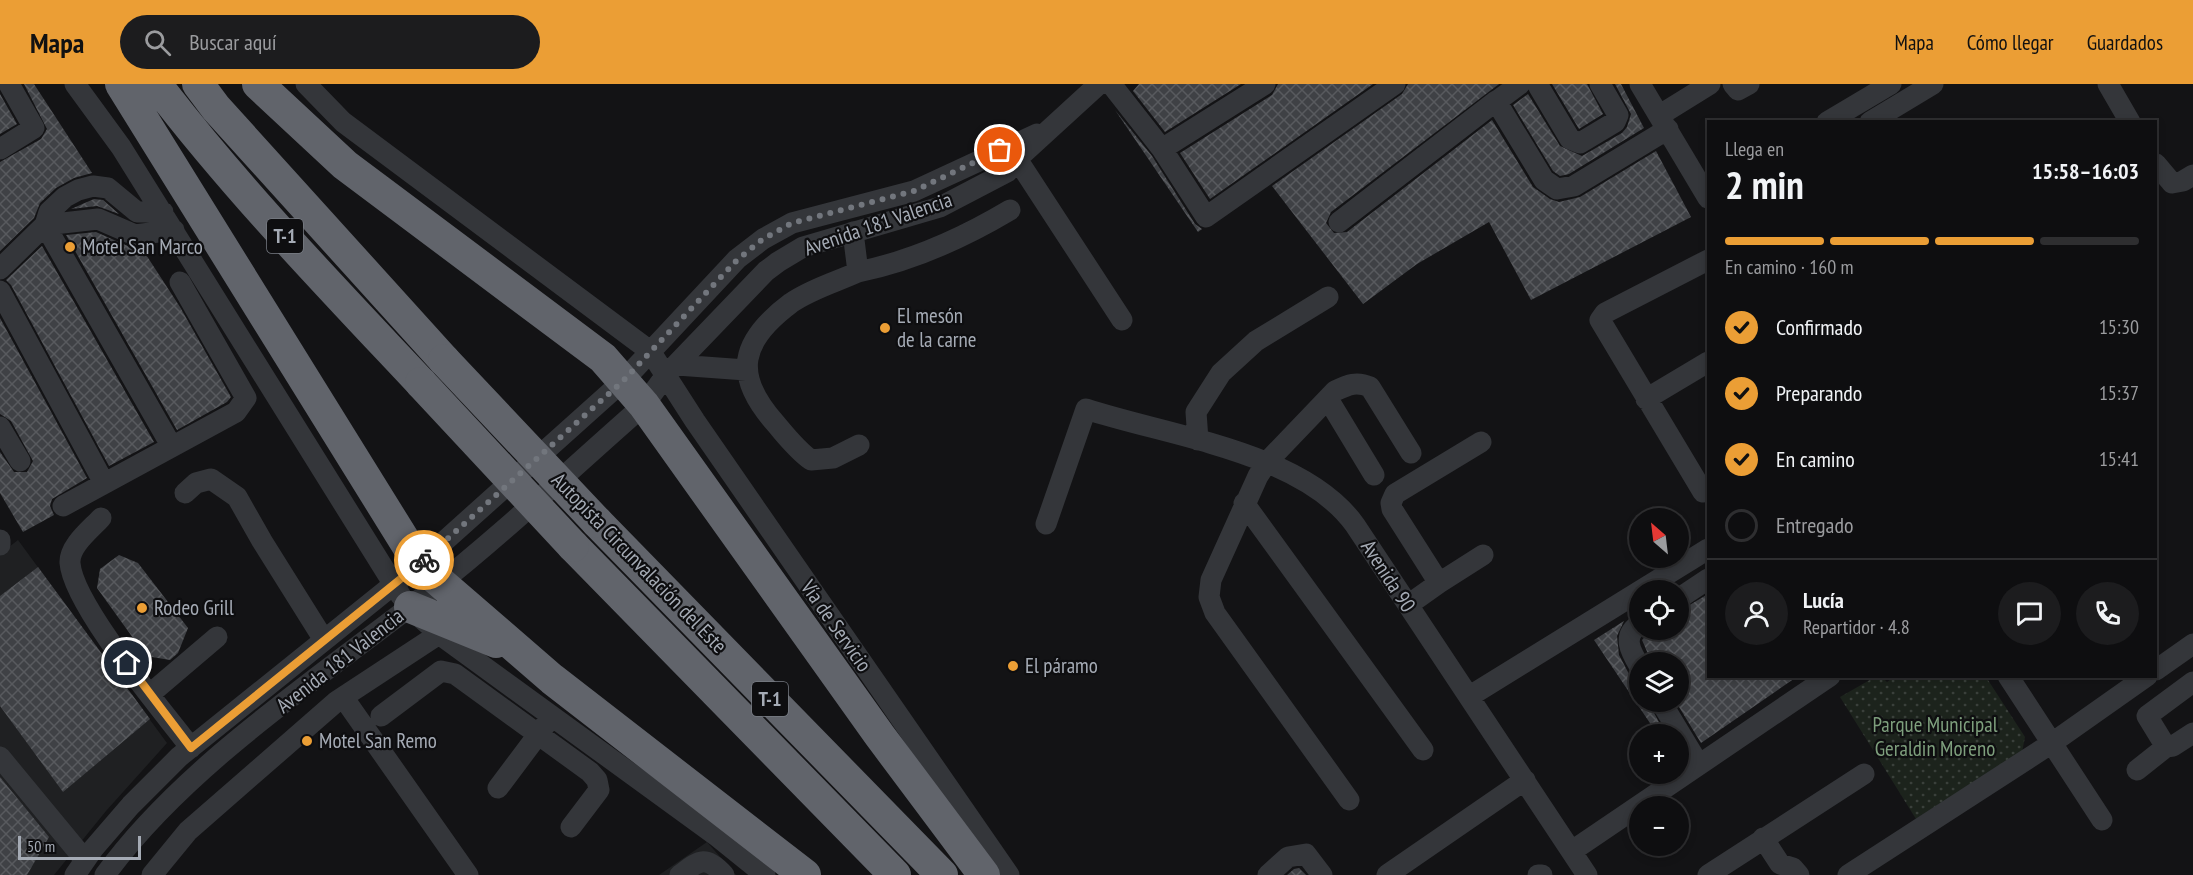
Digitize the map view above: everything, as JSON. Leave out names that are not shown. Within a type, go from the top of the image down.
[{"type":"highway","points":[[121,84],[430,573],[524,655],[805,875]]},
{"type":"highway","name":"Autopista Circunvalación del Este","points":[[156,84],[198,139],[573,546],[895,875]]},
{"type":"highway","name":"Autopista Circunvalación del Este","points":[[198,84],[216,108],[444,360],[597,522],[942,875]]},
{"type":"highway","points":[[258,84],[345,165],[603,358],[645,405],[880,736],[984,875]]},
{"type":"highway","points":[[401,596],[524,655]]},
{"type":"street","points":[[0,149],[34,128],[9,84]]},
{"type":"street","points":[[75,84],[121,147],[169,221],[401,596],[439,634],[718,837],[765,875]]},
{"type":"street","name":"Vía de Servicio","points":[[306,84],[343,122],[650,351],[672,370],[695,422],[1009,875]]},
{"type":"street","points":[[1052,127],[1099,84]]},
{"type":"street","points":[[1111,84],[1162,149],[1206,217],[1395,84]]},
{"type":"street","points":[[1222,113],[1247,84]]},
{"type":"street","points":[[1162,149],[1265,84]]},
{"type":"street","points":[[1497,101],[1530,86],[1570,139],[1580,143],[1616,122],[1618,115],[1600,84]]},
{"type":"street","points":[[1640,84],[1706,190]]},
{"type":"street","points":[[1339,222],[1496,101],[1545,180],[1557,189],[1574,186],[1664,122],[1710,84]]},
{"type":"street","points":[[1733,84],[1738,90],[1749,84]]},
{"type":"street","points":[[1830,120],[1892,84]]},
{"type":"street","points":[[1873,120],[1933,84]]},
{"type":"street","points":[[2113,86],[2129,120]]},
{"type":"street","name":"Avenida 181 Valencia","points":[[105,875],[150,822],[207,767],[401,596],[645,405],[672,370],[778,262],[803,247],[940,207],[1007,172],[1017,159],[1052,127]]},
{"type":"street","name":"Avenida 181 Valencia","points":[[80,867],[131,805],[191,748],[324,640],[401,596],[430,573],[623,381],[737,260],[763,239],[792,223],[914,191],[1052,127]]},
{"type":"street","points":[[1017,159],[1122,320]]},
{"type":"street","points":[[2157,165],[2172,183],[2183,181],[2193,175]]},
{"type":"street","points":[[1,264],[45,225],[49,212],[65,196],[93,186],[108,188],[137,212],[169,221]]},
{"type":"street","points":[[860,445],[833,458],[811,460],[771,419],[754,395],[746,370],[750,348],[774,318],[808,293],[858,272],[880,267],[963,238],[1010,210]]},
{"type":"street","points":[[45,225],[98,219],[135,235],[169,221]]},
{"type":"street","points":[[45,225],[172,447]]},
{"type":"street","points":[[853,232],[858,272]]},
{"type":"street","points":[[763,239],[778,262]]},
{"type":"street","points":[[1703,492],[1600,320],[1605,313],[1707,261]]},
{"type":"street","points":[[63,506],[236,412],[246,398],[180,282]]},
{"type":"street","points":[[0,291],[104,483]]},
{"type":"street","points":[[1198,440],[1196,412],[1221,373],[1256,340],[1328,297]]},
{"type":"street","points":[[1646,399],[1707,363]]},
{"type":"street","points":[[672,370],[746,370]]},
{"type":"street","points":[[1349,800],[1215,613],[1209,597],[1211,580],[1244,503],[1267,462],[1335,391],[1348,384],[1360,383],[1370,387],[1412,453]]},
{"type":"street","points":[[1328,399],[1374,475]]},
{"type":"street","name":"Avenida 90","points":[[1046,524],[1086,409],[1127,423],[1198,440],[1267,462],[1322,491],[1342,507],[1470,696],[1587,875]]},
{"type":"street","points":[[0,427],[20,462]]},
{"type":"street","points":[[1439,583],[1391,503],[1395,494],[1481,442]]},
{"type":"street","points":[[185,493],[196,483],[211,479],[237,497],[261,541],[324,640]]},
{"type":"street","points":[[1244,503],[1423,750]]},
{"type":"street","points":[[101,518],[76,545],[70,562],[83,601],[191,748]]},
{"type":"street","points":[[0,540],[0,545]]},
{"type":"street","points":[[1658,580],[1707,550]]},
{"type":"street","points":[[1408,605],[1483,555]]},
{"type":"street","points":[[1689,592],[1707,580]]},
{"type":"street","points":[[1470,696],[1629,598]]},
{"type":"street","points":[[152,875],[188,831],[340,699],[439,634]]},
{"type":"street","points":[[150,694],[217,637]]},
{"type":"street","points":[[2157,669],[2193,644]]},
{"type":"street","points":[[381,716],[441,670],[455,674],[590,772],[597,780],[599,790],[571,827]]},
{"type":"street","points":[[2157,671],[2173,695]]},
{"type":"street","points":[[1572,851],[1827,678]]},
{"type":"street","points":[[2009,678],[2102,820]]},
{"type":"street","points":[[1848,875],[2052,742],[2137,679]]},
{"type":"street","points":[[2166,747],[2147,716],[2193,682]]},
{"type":"street","points":[[340,699],[372,760],[452,875]]},
{"type":"street","points":[[340,699],[468,875]]},
{"type":"street","points":[[1667,712],[1699,765]]},
{"type":"street","points":[[498,788],[551,717]]},
{"type":"street","points":[[2137,770],[2166,747],[2173,746],[2193,733]]},
{"type":"street","points":[[0,757],[80,867]]},
{"type":"street","points":[[1708,875],[1864,774]]},
{"type":"street","points":[[1387,875],[1525,780]]},
{"type":"street","points":[[1763,838],[1780,869],[1793,868],[1799,875]]},
{"type":"street","points":[[1268,875],[1288,857],[1306,854],[1322,875]]},
{"type":"street","points":[[680,875],[698,862],[707,861],[715,865],[720,874]]},
{"type":"shaded area","points":[[18,540],[167,743],[106,811],[54,875],[0,875],[0,554]]},
{"type":"shaded area","points":[[707,842],[736,875],[659,875]]},
{"type":"green space","name":"Parque Municipal Geraldin Moreno","points":[[1873,678],[1883,678],[1887,682],[1893,678],[1987,678],[2025,737],[2022,752],[1916,819],[1840,697]]},
{"type":"building","points":[[24,84],[34,84],[92,173],[74,178],[56,188],[40,203],[34,218],[0,251],[0,162],[41,139],[47,129]]},
{"type":"building","points":[[1139,84],[1241,84],[1165,132],[1133,91]]},
{"type":"building","points":[[1278,84],[1373,84],[1210,199],[1180,153],[1272,95]]},
{"type":"building","points":[[1408,84],[1499,84],[1331,212],[1326,223],[1334,233],[1347,232],[1492,120],[1533,187],[1550,199],[1559,202],[1580,197],[1656,151],[1691,217],[1531,300],[1489,222],[1417,264],[1363,304],[1272,186],[1402,94]]},
{"type":"building","points":[[1552,84],[1587,84],[1603,114],[1579,129]]},
{"type":"building","points":[[1615,84],[1621,84],[1644,128],[1569,174],[1560,176],[1553,171],[1513,105],[1528,94],[1560,146],[1582,156],[1622,133],[1627,127],[1631,114]]},
{"type":"building","points":[[0,94],[17,124],[0,134]]},
{"type":"building","points":[[1115,110],[1152,156],[1195,224],[1202,229],[1198,232]]},
{"type":"building","points":[[94,199],[103,200],[119,214],[97,206],[71,209]]},
{"type":"building","points":[[96,232],[130,247],[141,247],[180,307],[231,397],[227,402],[177,430],[66,235]]},
{"type":"building","points":[[42,246],[154,442],[109,466],[11,285],[6,280]]},
{"type":"building","points":[[0,318],[87,478],[52,499],[50,506],[54,515],[23,532],[0,493],[0,452],[14,472],[27,472],[33,461],[11,421],[0,414]]},
{"type":"building","name":"Rodeo Grill","points":[[119,555],[138,563],[188,628],[178,653],[170,660],[146,656],[97,588],[100,569]]},
{"type":"building","points":[[38,567],[150,719],[63,792],[0,706],[0,596]]},
{"type":"building","points":[[1707,595],[1707,678],[1795,678],[1701,743],[1682,712],[1689,712],[1689,652],[1647,652],[1642,640],[1689,640],[1689,605]]},
{"type":"building","points":[[1624,621],[1617,636],[1619,655],[1629,674],[1629,692],[1594,640]]},
{"type":"building","points":[[1643,712],[1653,712],[1660,724],[1651,724]]},
{"type":"building","points":[[0,777],[49,837],[27,875],[0,875]]},
{"type":"building","points":[[1299,868],[1306,875],[1287,875],[1294,869]]},
{"type":"way so far","points":[[424,560],[623,381],[737,260],[763,239],[792,223],[856,204],[914,191],[1000,150]]},
{"type":"place","name":"Motel San Marco","points":[[70,247]]},
{"type":"place","name":"El mesón de la carne","points":[[885,328]]},
{"type":"place","name":"Rodeo Grill","points":[[142,608]]},
{"type":"place","name":"El páramo","points":[[1013,666]]},
{"type":"place","name":"Motel San Remo","points":[[307,741]]},
{"type":"route","points":[[127,663],[191,748],[424,560]]}]
